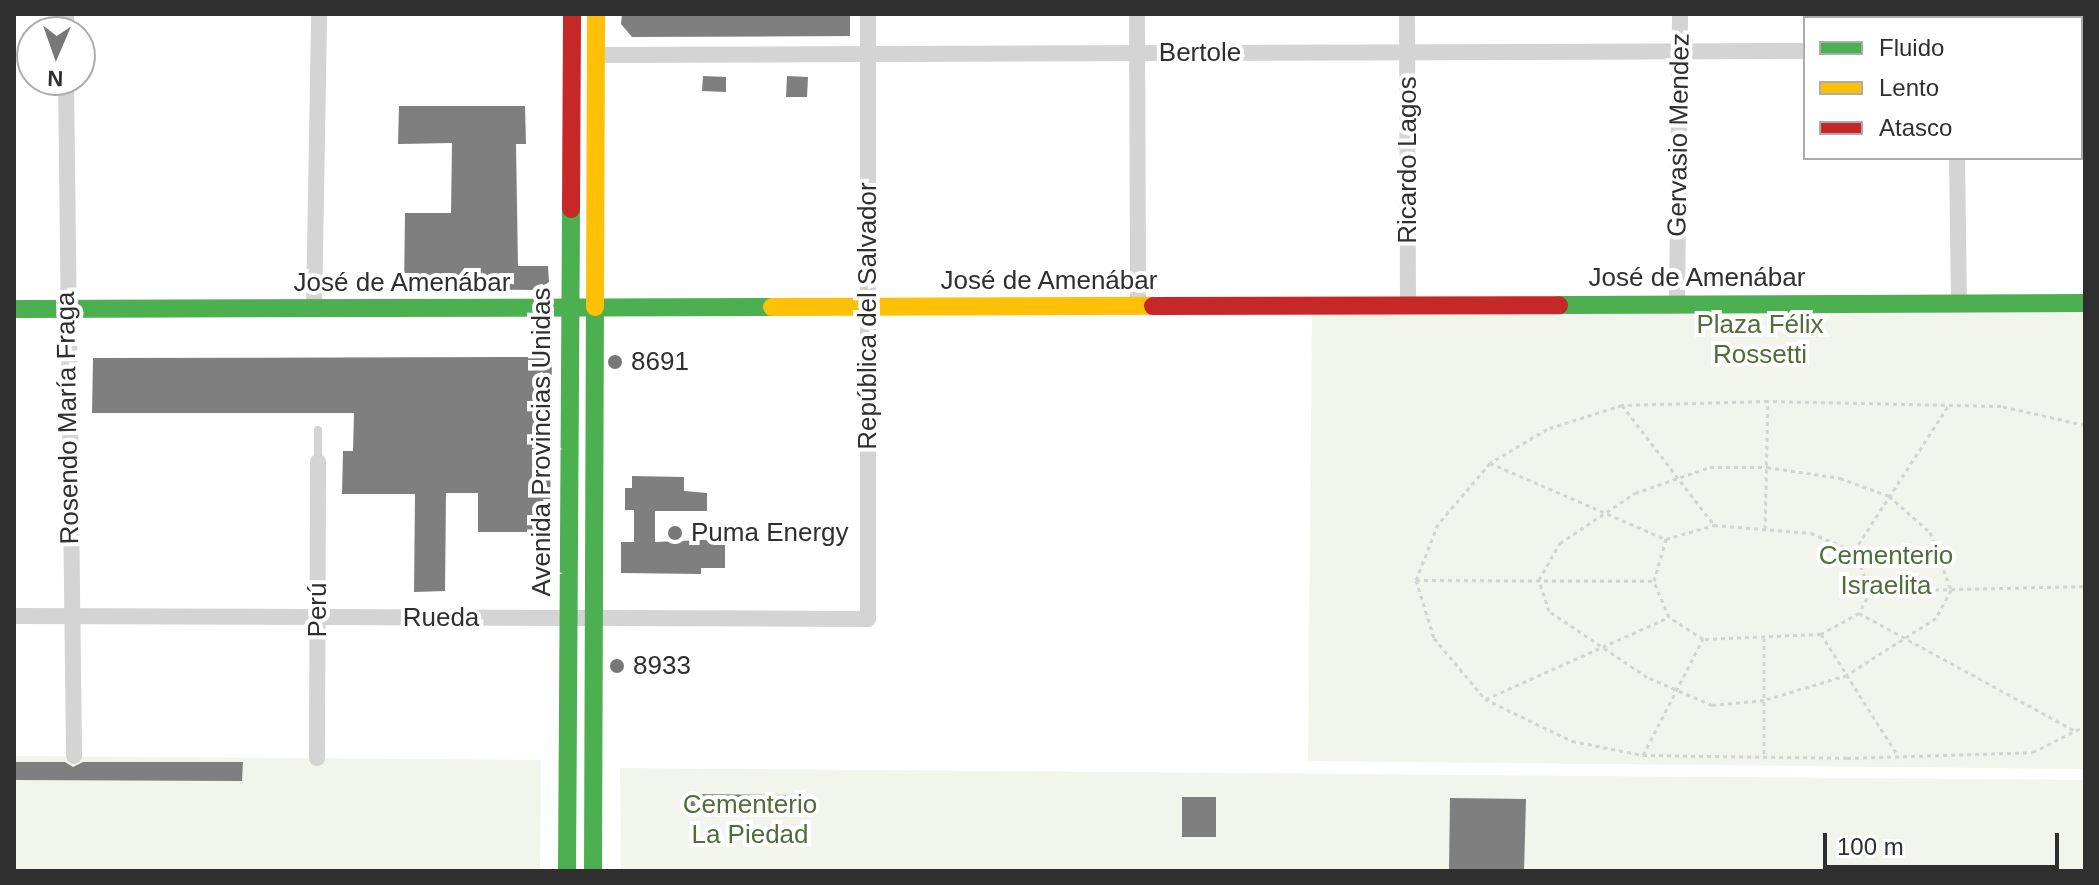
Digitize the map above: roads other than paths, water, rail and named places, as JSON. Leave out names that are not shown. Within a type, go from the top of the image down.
[{"type":"street","points":[[314,309],[319,14]]},
{"type":"street","name":"Avenida Provincias Unidas","points":[[567,871],[572,14]]},
{"type":"street","name":"Avenida Provincias Unidas","points":[[593,871],[596,14]]},
{"type":"street","name":"República del Salvador","points":[[868,14],[868,619]]},
{"type":"street","points":[[1137,14],[1138,307]]},
{"type":"street","name":"Ricardo Lagos","points":[[1407,14],[1408,306]]},
{"type":"street","name":"Gervasio Mendez","points":[[1677,304],[1680,14]]},
{"type":"street","name":"Bertole","points":[[596,55],[1803,51]]},
{"type":"street","name":"Rosendo María Fraga","points":[[66,96],[66,309],[74,756]]},
{"type":"street","points":[[1957,160],[1959,303]]},
{"type":"street","name":"José de Amenábar","points":[[14,309],[2085,303]]},
{"type":"street","name":"Perú","points":[[317,758],[318,462]]},
{"type":"street","name":"Rueda","points":[[14,616],[868,619]]},
{"type":"lane","points":[[318,430],[318,462]]},
{"type":"place","name":"8691","points":[[615,362]]},
{"type":"place","name":"Puma Energy","points":[[675,533]]},
{"type":"place","name":"8933","points":[[617,666]]},
{"type":"park label","name":"Plaza Félix Rossetti","points":[[1760,340]]},
{"type":"park label","name":"Cementerio Israelita","points":[[1886,571]]},
{"type":"park label","name":"Cementerio La Piedad","points":[[750,820]]}]
